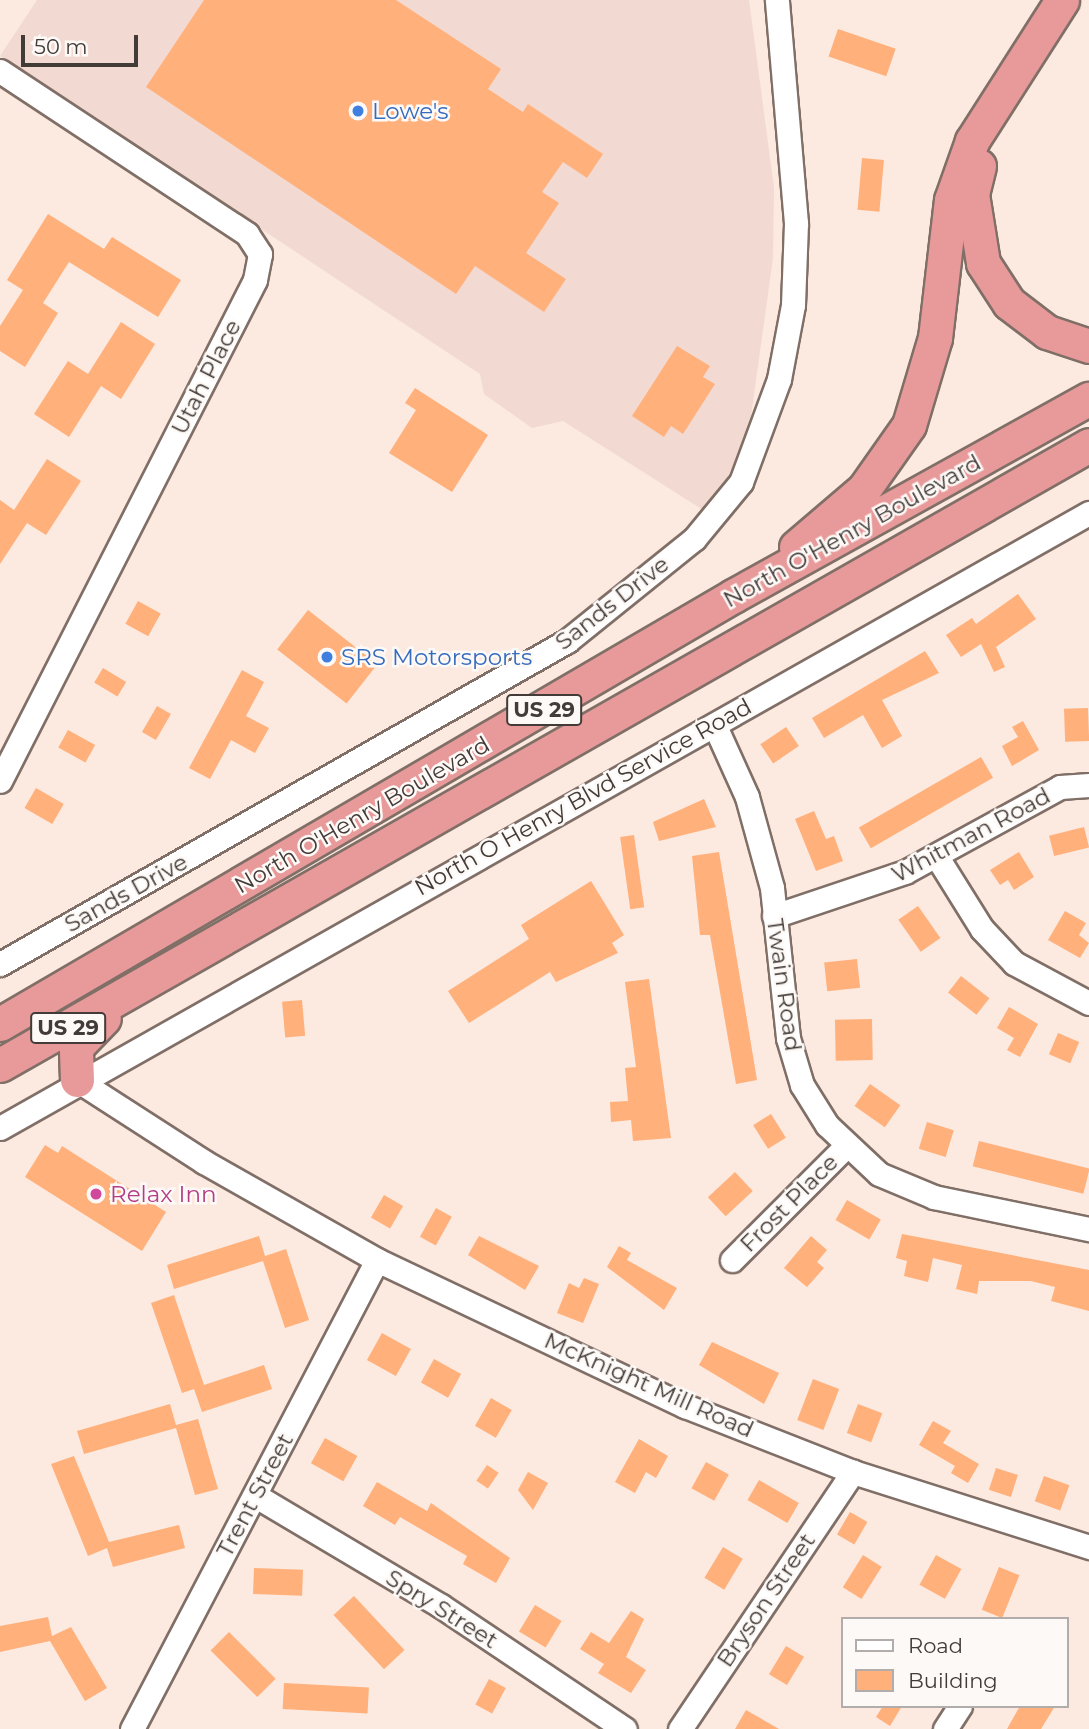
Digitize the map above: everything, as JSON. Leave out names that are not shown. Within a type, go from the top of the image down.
[{"type":"highway","points":[[1037,39],[1044,0]]},
{"type":"highway","points":[[733,596],[864,489],[909,425],[934,338],[951,200],[972,141],[1062,0]]},
{"type":"highway","points":[[1086,0],[999,121],[972,194],[983,264],[1009,303],[1048,332],[1089,346]]},
{"type":"highway","name":"North O'Henry Boulevard","points":[[0,1024],[733,596],[1089,399]]},
{"type":"highway","name":"North O'Henry Boulevard","points":[[8,1060],[120,1000],[1084,449]]},
{"type":"highway","points":[[77,1080],[76,1047],[120,1000]]},
{"type":"highway","points":[[8,1060],[45,1059],[77,1080]]},
{"type":"street","name":"Sands Drive","points":[[0,964],[567,641],[694,539],[741,482],[779,379],[793,306],[796,223],[777,0]]},
{"type":"street","name":"Utah Place","points":[[0,71],[247,234],[260,254],[255,280],[0,781]]},
{"type":"street","name":"North O Henry Blvd Service Road","points":[[77,1080],[715,726],[1089,513]]},
{"type":"street","name":"Twain Road","points":[[715,726],[747,797],[774,916],[788,1038],[802,1085],[846,1146],[879,1174],[934,1196],[1089,1229]]},
{"type":"street","name":"Whitman Road","points":[[774,916],[854,893],[937,857],[1060,787],[1089,785]]},
{"type":"street","points":[[937,857],[982,929],[1014,963],[1089,1003]]},
{"type":"street","points":[[0,1128],[77,1080]]},
{"type":"street","name":"McKnight Mill Road","points":[[77,1080],[228,1176],[377,1259],[685,1406],[853,1472],[1089,1547]]},
{"type":"street","name":"Frost Place","points":[[732,1260],[846,1146]]},
{"type":"street","name":"Trent Street","points":[[132,1729],[256,1496],[377,1259]]},
{"type":"street","name":"Bryson Street","points":[[680,1729],[853,1472]]},
{"type":"street","name":"Spry Street","points":[[256,1496],[441,1606],[625,1729]]},
{"type":"street","points":[[945,1729],[959,1708]]},
{"type":"shaded area","points":[[37,0],[749,0],[774,188],[773,258],[748,438],[721,490],[703,510],[563,421],[532,428],[484,394],[480,374],[0,56]]},
{"type":"building","points":[[204,0],[396,0],[501,69],[488,89],[523,112],[528,104],[603,154],[587,178],[563,162],[542,192],[559,203],[526,253],[566,279],[544,312],[475,266],[456,294],[146,87]]},
{"type":"building","points":[[838,29],[896,49],[886,76],[829,56]]},
{"type":"building","points":[[862,158],[884,160],[879,212],[857,210]]},
{"type":"building","points":[[48,214],[104,249],[112,237],[181,280],[158,317],[69,262],[43,303],[58,313],[25,367],[0,351],[0,326],[23,290],[7,280]]},
{"type":"building","points":[[121,322],[155,344],[121,399],[101,386],[69,437],[34,414],[68,361],[88,374]]},
{"type":"building","points":[[677,346],[710,366],[703,377],[715,384],[683,434],[671,426],[664,437],[632,416]]},
{"type":"building","points":[[415,388],[488,435],[452,492],[389,453],[416,410],[405,403]]},
{"type":"building","points":[[47,459],[81,481],[46,535],[27,523],[0,564],[0,500],[14,510]]},
{"type":"building","points":[[1018,594],[1036,619],[996,647],[1005,667],[994,672],[981,644],[961,657],[946,635],[972,618],[976,624]]},
{"type":"building","points":[[138,601],[161,614],[148,636],[125,624]]},
{"type":"building","name":"SRS Motorsports","points":[[308,610],[377,664],[347,704],[277,649]]},
{"type":"building","points":[[925,651],[939,673],[882,700],[902,736],[882,748],[863,715],[824,738],[812,718]]},
{"type":"building","points":[[103,668],[126,682],[117,696],[94,683]]},
{"type":"building","points":[[242,670],[264,682],[246,716],[269,728],[255,753],[231,740],[210,779],[189,768]]},
{"type":"building","points":[[157,706],[171,714],[156,740],[142,732]]},
{"type":"building","points":[[1088,708],[1089,741],[1065,742],[1064,709]]},
{"type":"building","points":[[1023,721],[1039,750],[1012,766],[1002,746],[1018,737],[1012,727]]},
{"type":"building","points":[[786,727],[799,746],[773,763],[760,744]]},
{"type":"building","points":[[68,730],[95,745],[85,763],[58,747]]},
{"type":"building","points":[[981,757],[993,778],[871,848],[859,828]]},
{"type":"building","points":[[36,788],[64,804],[52,824],[24,808]]},
{"type":"building","points":[[704,799],[716,827],[659,841],[653,822]]},
{"type":"building","points":[[814,811],[826,839],[834,836],[843,861],[816,871],[795,819]]},
{"type":"building","points":[[1084,827],[1089,847],[1054,856],[1049,836]]},
{"type":"building","points":[[634,835],[644,907],[630,909],[620,837]]},
{"type":"building","points":[[719,852],[757,1080],[736,1084],[710,935],[700,935],[692,856]]},
{"type":"building","points":[[1019,852],[1034,877],[1014,890],[1008,880],[1000,885],[990,870]]},
{"type":"building","points":[[591,881],[624,935],[612,943],[618,953],[556,982],[550,972],[469,1023],[448,991],[529,939],[521,925]]},
{"type":"building","points":[[918,906],[940,938],[921,952],[898,920]]},
{"type":"building","points":[[1065,911],[1086,923],[1079,935],[1089,943],[1080,958],[1048,940]]},
{"type":"building","points":[[857,959],[860,988],[827,991],[824,962]]},
{"type":"building","points":[[961,976],[989,998],[976,1015],[948,993]]},
{"type":"building","points":[[649,979],[671,1138],[633,1141],[631,1120],[611,1122],[610,1102],[628,1101],[625,1068],[636,1067],[625,982]]},
{"type":"building","points":[[302,1000],[305,1036],[285,1038],[282,1002]]},
{"type":"building","points":[[1009,1007],[1038,1024],[1020,1057],[1007,1050],[1014,1038],[997,1028]]},
{"type":"building","points":[[872,1019],[873,1060],[836,1061],[835,1020]]},
{"type":"building","points":[[1058,1033],[1079,1042],[1070,1063],[1049,1054]]},
{"type":"building","points":[[870,1084],[900,1105],[885,1127],[855,1106]]},
{"type":"building","points":[[771,1114],[786,1138],[768,1149],[753,1125]]},
{"type":"building","points":[[927,1122],[954,1130],[946,1157],[919,1149]]},
{"type":"building","points":[[979,1141],[1089,1168],[1083,1194],[973,1166]]},
{"type":"building","name":"Relax Inn","points":[[45,1145],[58,1153],[62,1146],[166,1212],[142,1251],[25,1177]]},
{"type":"building","points":[[735,1172],[753,1191],[726,1216],[708,1197]]},
{"type":"building","points":[[384,1195],[403,1206],[390,1229],[371,1218]]},
{"type":"building","points":[[847,1200],[881,1220],[869,1239],[836,1220]]},
{"type":"building","points":[[436,1208],[452,1217],[436,1246],[420,1237]]},
{"type":"building","points":[[902,1234],[1089,1270],[1089,1311],[1051,1301],[1055,1287],[1031,1281],[979,1281],[977,1294],[956,1289],[962,1265],[933,1258],[928,1282],[904,1276],[907,1261],[896,1258]]},
{"type":"building","points":[[259,1236],[265,1256],[286,1249],[309,1320],[285,1328],[263,1261],[174,1289],[167,1265]]},
{"type":"building","points":[[479,1236],[539,1266],[525,1290],[468,1255]]},
{"type":"building","points":[[811,1236],[827,1250],[817,1262],[824,1268],[807,1287],[784,1268]]},
{"type":"building","points":[[619,1246],[631,1253],[627,1260],[677,1288],[664,1310],[607,1267]]},
{"type":"building","points":[[584,1278],[599,1284],[583,1323],[557,1313],[569,1283],[579,1288]]},
{"type":"building","points":[[174,1295],[204,1385],[264,1365],[272,1389],[202,1412],[194,1389],[182,1393],[151,1303]]},
{"type":"building","points":[[382,1333],[411,1349],[396,1376],[367,1360]]},
{"type":"building","points":[[712,1342],[779,1373],[764,1404],[699,1365]]},
{"type":"building","points":[[434,1359],[461,1374],[448,1398],[421,1383]]},
{"type":"building","points":[[813,1379],[839,1389],[823,1430],[797,1420]]},
{"type":"building","points":[[491,1398],[512,1410],[496,1438],[475,1426]]},
{"type":"building","points":[[170,1404],[176,1425],[198,1419],[218,1489],[195,1495],[176,1428],[84,1454],[77,1431]]},
{"type":"building","points":[[858,1404],[882,1413],[871,1442],[847,1433]]},
{"type":"building","points":[[933,1421],[951,1431],[943,1443],[979,1464],[968,1483],[951,1473],[955,1466],[919,1445]]},
{"type":"building","points":[[325,1438],[357,1456],[343,1481],[311,1463]]},
{"type":"building","points":[[639,1439],[668,1456],[656,1478],[646,1472],[635,1493],[615,1482]]},
{"type":"building","points":[[74,1456],[109,1542],[179,1525],[185,1548],[113,1567],[107,1548],[88,1556],[51,1464]]},
{"type":"building","points":[[706,1462],[729,1475],[714,1501],[691,1488]]},
{"type":"building","points":[[487,1465],[499,1473],[488,1489],[476,1481]]},
{"type":"building","points":[[996,1468],[1018,1475],[1011,1497],[989,1490]]},
{"type":"building","points":[[528,1472],[548,1483],[533,1510],[518,1490]]},
{"type":"building","points":[[1044,1476],[1069,1485],[1060,1511],[1035,1501]]},
{"type":"building","points":[[759,1480],[799,1503],[787,1523],[748,1500]]},
{"type":"building","points":[[377,1482],[427,1511],[431,1503],[510,1558],[496,1583],[463,1564],[467,1556],[400,1517],[395,1525],[363,1506]]},
{"type":"building","points":[[850,1512],[867,1522],[854,1545],[837,1535]]},
{"type":"building","points":[[723,1547],[743,1559],[724,1590],[704,1578]]},
{"type":"building","points":[[863,1555],[882,1567],[862,1599],[843,1587]]},
{"type":"building","points":[[936,1555],[961,1569],[945,1599],[920,1585]]},
{"type":"building","points":[[999,1567],[1019,1575],[1003,1617],[982,1610]]},
{"type":"building","points":[[254,1568],[303,1570],[302,1596],[253,1594]]},
{"type":"building","points":[[354,1596],[404,1650],[384,1669],[334,1615]]},
{"type":"building","points":[[535,1605],[562,1621],[546,1648],[519,1632]]},
{"type":"building","points":[[631,1611],[644,1619],[626,1657],[646,1670],[631,1693],[598,1673],[604,1664],[580,1649],[591,1632],[609,1643]]},
{"type":"building","points":[[48,1617],[52,1636],[71,1627],[107,1688],[85,1701],[50,1641],[0,1652],[0,1626]]},
{"type":"building","points":[[229,1632],[276,1679],[257,1697],[211,1650]]},
{"type":"building","points":[[786,1646],[804,1657],[787,1685],[769,1674]]},
{"type":"building","points":[[489,1679],[506,1688],[492,1714],[475,1705]]},
{"type":"building","points":[[284,1683],[369,1687],[368,1713],[283,1709]]},
{"type":"building","points":[[882,1708],[901,1708],[890,1726],[876,1717]]},
{"type":"building","points":[[1019,1708],[1054,1708],[1041,1729],[1007,1729]]},
{"type":"building","points":[[746,1710],[779,1729],[735,1729]]},
{"type":"place","name":"Lowe's","points":[[358,111]]},
{"type":"place","name":"SRS Motorsports","points":[[327,657]]},
{"type":"place","name":"Relax Inn","points":[[96,1194]]}]
